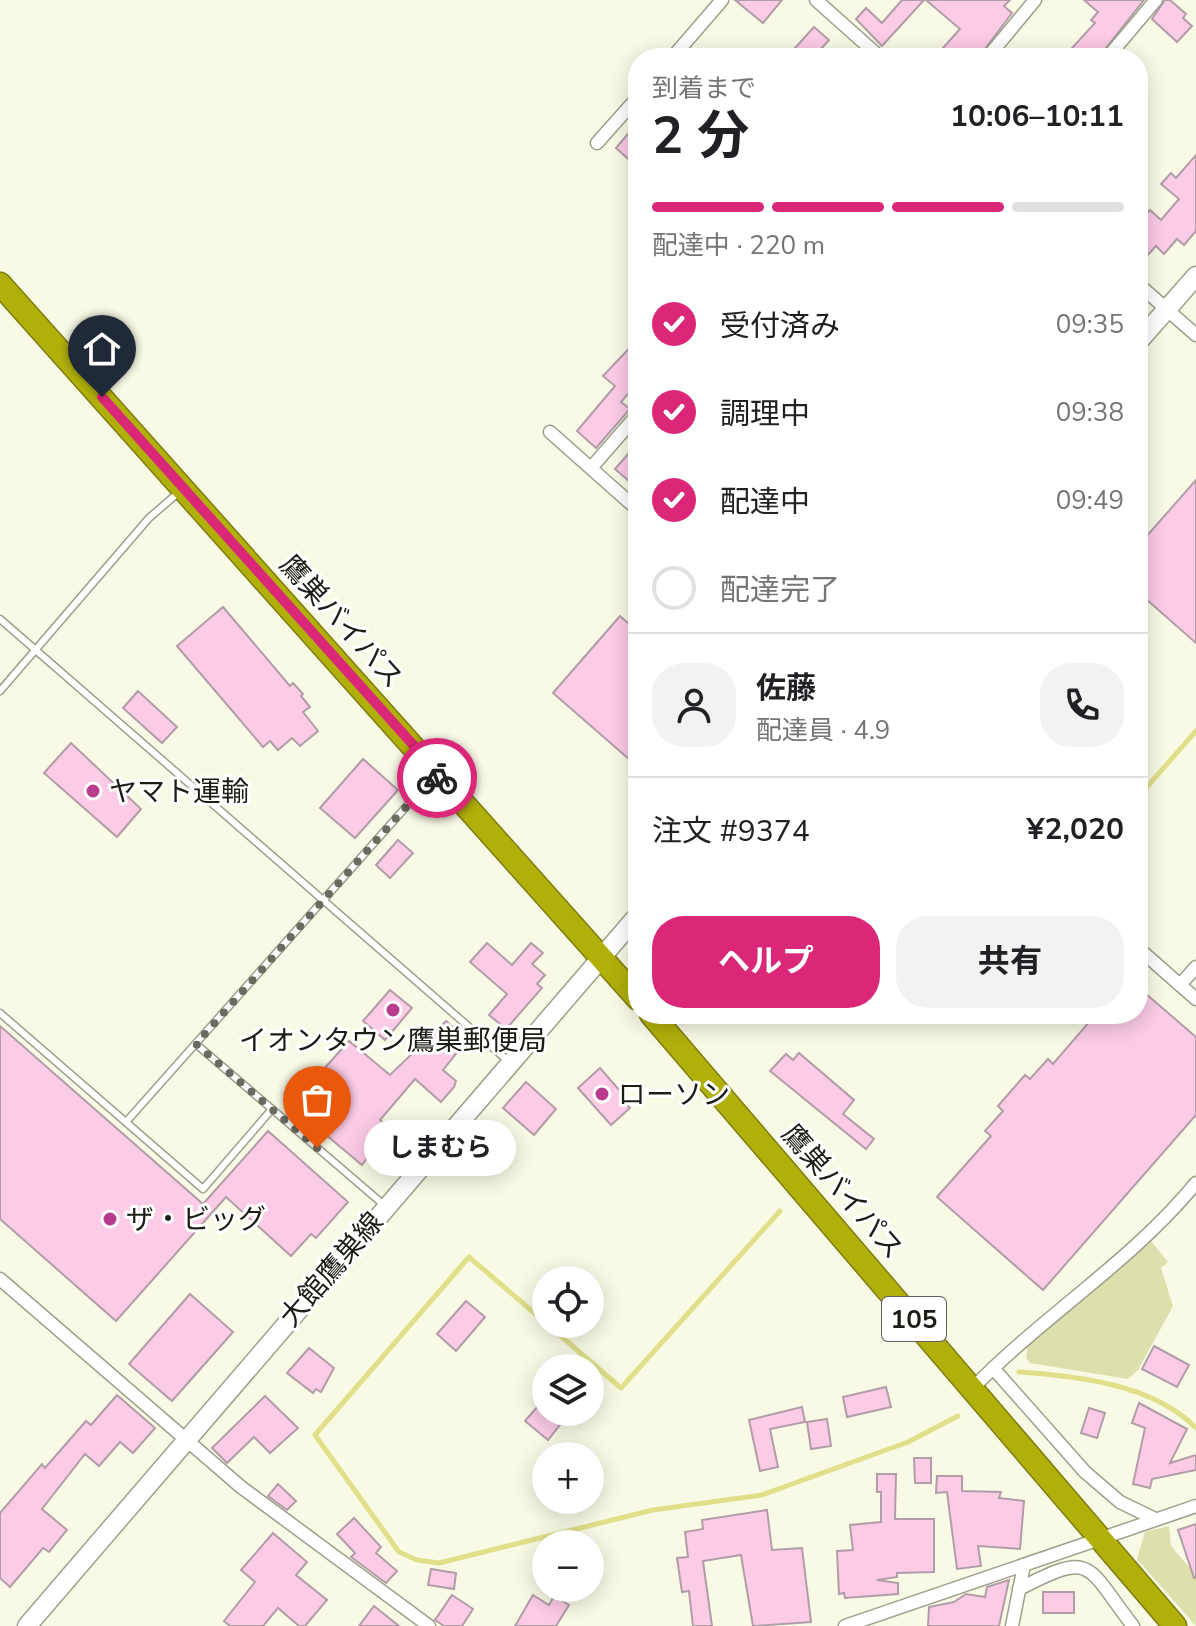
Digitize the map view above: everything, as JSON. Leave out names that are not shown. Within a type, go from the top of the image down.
[{"type":"highway","name":"鷹巣バイパス","points":[[0,284],[628,987]]},
{"type":"highway","name":"鷹巣バイパス","points":[[660,1024],[1175,1626]]},
{"type":"main road","points":[[1148,330],[1196,276]]},
{"type":"main road","name":"大館鷹巣線","points":[[27,1626],[183,1440],[628,926]]},
{"type":"street","points":[[681,48],[722,0]]},
{"type":"street","points":[[816,0],[831,5],[872,48]]},
{"type":"street","points":[[995,48],[1035,0]]},
{"type":"street","points":[[1115,48],[1156,0]]},
{"type":"street","points":[[597,143],[628,108]]},
{"type":"street","points":[[1148,293],[1196,335]]},
{"type":"street","points":[[591,468],[628,425]]},
{"type":"street","points":[[550,432],[628,501]]},
{"type":"street","points":[[1148,957],[1196,999]]},
{"type":"street","points":[[1180,985],[1196,967]]},
{"type":"street","points":[[973,1388],[1103,1276],[1170,1214],[1196,1183]]},
{"type":"street","points":[[0,1279],[241,1487],[429,1626]]},
{"type":"street","points":[[993,1368],[1085,1472],[1120,1502],[1155,1519]]},
{"type":"street","points":[[845,1626],[1196,1506]]},
{"type":"street","points":[[1012,1626],[1024,1565]]},
{"type":"street","points":[[1019,1589],[1061,1568],[1078,1565],[1090,1571],[1133,1626]]},
{"type":"lane","points":[[0,691],[149,518],[184,488]]},
{"type":"lane","points":[[0,619],[510,1062]]},
{"type":"lane","points":[[126,1122],[421,790],[441,776]]},
{"type":"lane","points":[[0,1013],[203,1189],[272,1109]]},
{"type":"lane","points":[[196,1044],[385,1207]]},
{"type":"green space","points":[[1151,1241],[1168,1262],[1161,1268],[1173,1306],[1138,1370],[1128,1379],[1030,1363],[1026,1358],[1028,1345]]},
{"type":"green space","points":[[1169,1526],[1171,1546],[1196,1575],[1196,1626],[1137,1559],[1145,1532]]},
{"type":"building","points":[[735,0],[782,0],[763,23]]},
{"type":"building","points":[[902,0],[924,0],[882,46],[856,19],[866,8],[882,23]]},
{"type":"building","points":[[926,0],[1010,0],[1004,6],[1012,13],[986,48],[943,48],[960,29]]},
{"type":"building","points":[[1084,0],[1144,0],[1106,48],[1072,48],[1095,23],[1091,20],[1098,12]]},
{"type":"building","points":[[1165,0],[1170,0],[1186,14],[1183,18],[1192,26],[1177,42],[1152,19]]},
{"type":"building","points":[[814,27],[829,40],[822,48],[795,48]]},
{"type":"building","points":[[628,134],[628,159],[616,148]]},
{"type":"building","points":[[1196,155],[1196,231],[1184,245],[1177,239],[1164,254],[1156,246],[1148,255],[1148,212],[1150,210],[1161,220],[1179,199],[1161,184],[1171,173],[1176,178]]},
{"type":"building","points":[[628,350],[628,394],[621,402],[628,411],[596,448],[577,431],[615,386],[603,376]]},
{"type":"building","points":[[628,454],[628,480],[615,469]]},
{"type":"building","points":[[1196,480],[1196,643],[1148,601],[1148,535]]},
{"type":"building","points":[[223,607],[290,686],[293,683],[303,694],[301,696],[310,707],[303,712],[318,731],[300,746],[292,738],[278,750],[270,741],[263,747],[177,646]]},
{"type":"building","points":[[620,616],[628,623],[628,758],[553,693]]},
{"type":"building","points":[[138,691],[177,727],[162,743],[123,708]]},
{"type":"building","name":"ヤマト運輸","points":[[71,743],[141,809],[117,837],[44,773]]},
{"type":"building","points":[[363,759],[398,790],[355,838],[320,808]]},
{"type":"building","points":[[398,840],[413,853],[390,878],[376,865]]},
{"type":"building","points":[[487,943],[512,965],[531,943],[543,953],[532,964],[545,975],[537,984],[542,988],[506,1029],[489,1015],[507,994],[470,962]]},
{"type":"building","points":[[390,990],[412,1008],[385,1040],[363,1021]]},
{"type":"building","points":[[1148,996],[1196,1037],[1196,1115],[1043,1290],[937,1197],[991,1136],[985,1131],[1003,1111],[998,1106],[1025,1075],[1030,1079],[1048,1059],[1053,1064],[1087,1024],[1148,1024]]},
{"type":"building","points":[[446,1021],[467,1040],[443,1070],[456,1081],[454,1087],[441,1102],[415,1079],[380,1120],[389,1128],[362,1165],[294,1108],[295,1101],[349,1041],[390,1075]]},
{"type":"building","points":[[0,1026],[203,1204],[268,1131],[348,1202],[316,1238],[311,1234],[291,1256],[226,1197],[116,1321],[0,1219]]},
{"type":"building","points":[[799,1053],[854,1100],[843,1114],[874,1139],[866,1149],[770,1071],[786,1054],[793,1060]]},
{"type":"building","name":"ローソン","points":[[600,1068],[627,1099],[624,1101],[630,1108],[611,1125],[578,1088]]},
{"type":"building","points":[[526,1082],[556,1109],[534,1135],[503,1108]]},
{"type":"building","points":[[190,1294],[233,1332],[172,1401],[129,1364]]},
{"type":"building","points":[[466,1301],[485,1317],[456,1351],[437,1334]]},
{"type":"building","points":[[1154,1346],[1189,1365],[1177,1387],[1142,1369]]},
{"type":"building","points":[[309,1348],[334,1368],[321,1392],[316,1389],[313,1393],[287,1373]]},
{"type":"building","points":[[886,1387],[891,1407],[847,1417],[843,1397]]},
{"type":"building","points":[[117,1395],[155,1428],[133,1453],[120,1442],[99,1466],[85,1454],[42,1509],[67,1530],[49,1552],[43,1548],[10,1587],[0,1578],[0,1513],[42,1464],[45,1468],[86,1421],[91,1425]]},
{"type":"building","points":[[265,1396],[298,1428],[270,1453],[254,1437],[227,1463],[212,1448]]},
{"type":"building","points":[[1139,1403],[1187,1429],[1170,1463],[1196,1455],[1196,1470],[1152,1479],[1150,1488],[1133,1484],[1145,1428],[1132,1423]]},
{"type":"building","points":[[802,1407],[805,1422],[770,1429],[778,1467],[760,1471],[749,1420]]},
{"type":"building","points":[[1089,1408],[1105,1413],[1097,1438],[1081,1433]]},
{"type":"building","points":[[532,1413],[532,1426],[559,1426],[548,1440],[525,1421]]},
{"type":"building","points":[[827,1419],[831,1446],[811,1449],[807,1422]]},
{"type":"building","points":[[914,1458],[931,1458],[931,1483],[915,1483]]},
{"type":"building","points":[[877,1474],[896,1474],[895,1519],[934,1519],[934,1572],[897,1573],[897,1577],[877,1580],[898,1583],[898,1594],[845,1598],[844,1593],[839,1594],[837,1551],[853,1550],[850,1525],[881,1522],[881,1492],[877,1492]]},
{"type":"building","points":[[937,1476],[962,1476],[962,1491],[1001,1492],[999,1498],[1024,1501],[1020,1549],[978,1546],[981,1566],[957,1569],[947,1492],[936,1493]]},
{"type":"building","points":[[278,1484],[296,1501],[287,1510],[268,1496]]},
{"type":"building","points":[[767,1510],[772,1550],[802,1548],[811,1622],[753,1626],[741,1555],[703,1561],[712,1626],[693,1626],[689,1591],[682,1592],[677,1558],[688,1557],[685,1532],[703,1529],[702,1520]]},
{"type":"building","points":[[354,1518],[381,1547],[376,1553],[397,1571],[386,1583],[351,1557],[355,1553],[337,1534]]},
{"type":"building","points":[[1196,1524],[1196,1577],[1194,1578],[1178,1530]]},
{"type":"building","points":[[273,1533],[307,1562],[296,1575],[327,1600],[305,1626],[299,1626],[278,1608],[263,1626],[230,1626],[224,1621],[255,1582],[241,1570]]},
{"type":"building","points":[[431,1569],[456,1573],[454,1589],[428,1585]]},
{"type":"building","points":[[1009,1580],[999,1626],[928,1626],[929,1607],[954,1602],[966,1594],[985,1597],[987,1587]]},
{"type":"building","points":[[1043,1592],[1074,1592],[1074,1613],[1043,1613]]},
{"type":"building","points":[[452,1595],[473,1609],[462,1626],[444,1626],[435,1620]]},
{"type":"building","points":[[532,1597],[532,1602],[549,1605],[551,1602],[564,1602],[569,1605],[556,1626],[515,1626]]},
{"type":"building","points":[[374,1606],[399,1626],[359,1626]]},
{"type":"waterway","points":[[1148,786],[1196,731]]},
{"type":"waterway","points":[[563,1338],[621,1388],[780,1211]]},
{"type":"waterway","points":[[532,1311],[469,1257],[315,1435],[399,1552],[417,1560],[439,1563],[653,1510],[762,1495],[908,1442],[958,1416]]},
{"type":"waterway","points":[[1019,1372],[1089,1380],[1136,1392],[1158,1401],[1196,1428]]},
{"type":"way so far","points":[[317,1148],[196,1044],[421,790],[437,778]]},
{"type":"place","name":"ヤマト運輸","points":[[93,791]]},
{"type":"place","name":"イオンタウン鷹巣郵便局","points":[[393,1010]]},
{"type":"place","name":"ローソン","points":[[602,1094]]},
{"type":"place","name":"しまむら","points":[[317,1148]]},
{"type":"place","name":"ザ・ビッグ","points":[[110,1219]]},
{"type":"route","points":[[102,397],[441,776],[437,778]]}]
